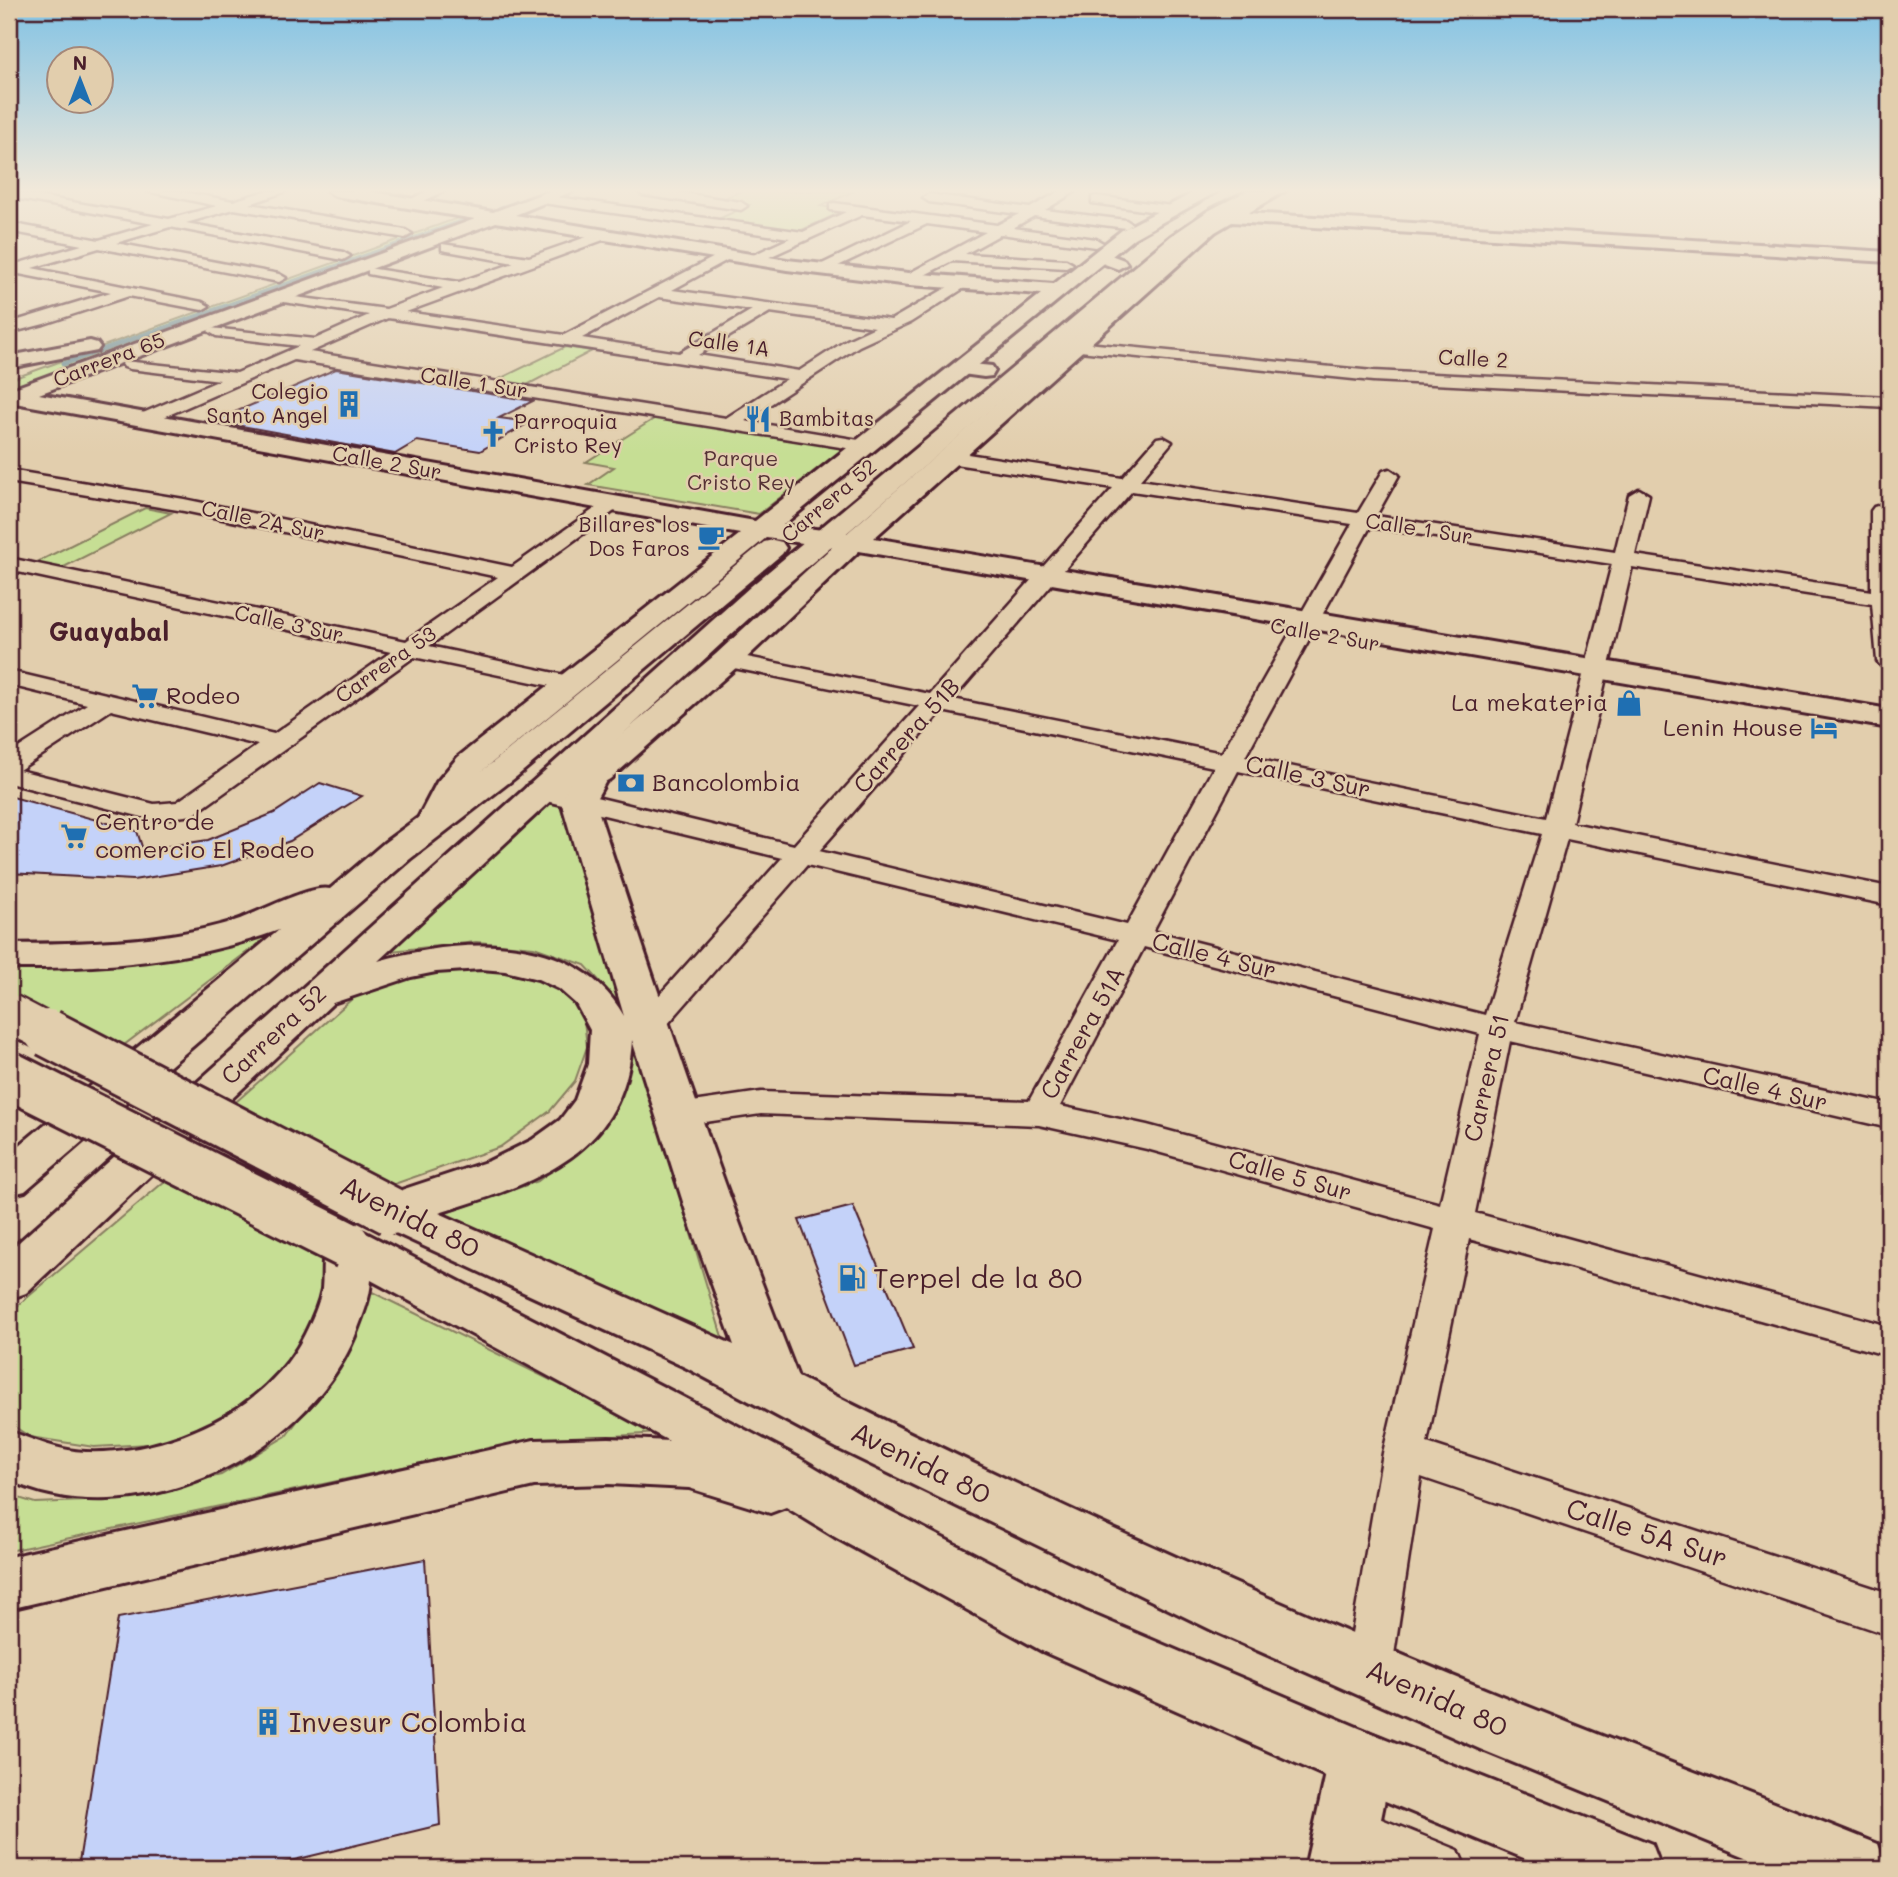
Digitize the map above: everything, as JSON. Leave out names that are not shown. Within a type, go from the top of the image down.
[{"type":"main road","name":"Carrera 65","points":[[165,320],[202,306],[278,288],[297,279]]},
{"type":"main road","name":"Carrera 65","points":[[10,390],[307,279]]},
{"type":"main road","points":[[906,279],[1058,290]]},
{"type":"main road","name":"Carrera 52","points":[[433,822],[462,773],[640,628],[779,534],[865,446],[973,370],[1073,279]]},
{"type":"main road","name":"Carrera 52","points":[[9,1179],[433,822],[504,770],[681,625],[779,534],[1077,279]]},
{"type":"main road","name":"Carrera 52","points":[[9,1280],[315,997],[727,660],[834,544],[948,457],[1010,402],[1065,346],[1142,279]]},
{"type":"main road","name":"Carrera 65","points":[[9,362],[96,345],[10,390]]},
{"type":"main road","name":"Carrera 52","points":[[569,790],[982,405],[1065,346]]},
{"type":"main road","name":"Calle 2 Sur","points":[[10,390],[142,420],[1595,676],[1889,734]]},
{"type":"main road","points":[[982,405],[1010,402]]},
{"type":"main road","points":[[640,628],[681,625]]},
{"type":"main road","name":"Calle 2 Sur","points":[[1595,676],[1889,719]]},
{"type":"main road","points":[[569,790],[713,1221],[777,1391]]},
{"type":"main road","points":[[9,957],[74,957],[153,949],[209,939],[303,909],[376,869]]},
{"type":"main road","points":[[315,997],[380,971],[437,960],[493,958],[534,965],[572,978],[596,1001],[611,1030],[610,1068],[596,1103],[570,1136],[525,1164],[391,1211]]},
{"type":"main road","name":"Avenida 80","points":[[9,1013],[391,1211],[777,1391],[856,1432],[1237,1614],[1369,1668],[1502,1727],[1854,1868]]},
{"type":"main road","name":"Avenida 80","points":[[9,1075],[346,1245],[767,1468],[855,1520],[1063,1631],[1361,1760],[1609,1863]]},
{"type":"main road","points":[[9,1454],[37,1467],[100,1476],[152,1470],[212,1452],[264,1419],[297,1386],[325,1348],[344,1302],[346,1245]]},
{"type":"main road","points":[[9,1583],[534,1463],[610,1461],[689,1465],[746,1480],[855,1520]]},
{"type":"main road","points":[[1342,1849],[1361,1760]]},
{"type":"street","points":[[65,279],[202,306]]},
{"type":"street","name":"Calle 1A","points":[[240,279],[383,315],[802,376]]},
{"type":"street","points":[[415,279],[461,287]]},
{"type":"street","points":[[142,420],[315,343],[485,279]]},
{"type":"street","points":[[563,342],[682,279]]},
{"type":"street","points":[[729,424],[866,335],[893,325],[965,283]]},
{"type":"street","points":[[9,328],[62,314],[129,291]]},
{"type":"street","points":[[657,292],[893,325]]},
{"type":"street","points":[[682,358],[768,307]]},
{"type":"street","points":[[22,308],[62,314]]},
{"type":"street","points":[[216,331],[315,343]]},
{"type":"street","name":"Calle 2","points":[[1065,346],[1373,376],[1889,402]]},
{"type":"street","name":"Calle 1 Sur","points":[[290,354],[865,446]]},
{"type":"street","points":[[130,364],[236,377]]},
{"type":"street","name":"Carrera 51B","points":[[648,1027],[1163,442]]},
{"type":"street","name":"Calle 1 Sur","points":[[948,457],[1886,600]]},
{"type":"street","name":"Carrera 51A","points":[[1039,1113],[1390,475]]},
{"type":"street","name":"Calle 2A Sur","points":[[9,476],[184,505],[516,574]]},
{"type":"street","name":"Carrera 51","points":[[1369,1668],[1404,1453],[1497,1028],[1557,828],[1639,495]]},
{"type":"street","name":"Carrera 53","points":[[9,772],[154,812],[184,809],[614,504]]},
{"type":"street","points":[[1881,511],[1889,661]]},
{"type":"street","name":"Calle 3 Sur","points":[[9,564],[570,683]]},
{"type":"street","name":"Calle 3 Sur","points":[[727,660],[1889,896]]},
{"type":"street","points":[[9,678],[276,743]]},
{"type":"street","points":[[9,772],[105,703]]},
{"type":"street","name":"Calle 4 Sur","points":[[569,790],[800,856],[1136,936],[1497,1028],[1889,1116]]},
{"type":"street","name":"Calle 5 Sur","points":[[677,1114],[761,1103],[1039,1113],[1147,1137],[1889,1341]]},
{"type":"street","name":"Calle 5A Sur","points":[[1404,1453],[1889,1614]]},
{"type":"street","points":[[1342,1849],[1440,1868]]},
{"type":"green space","points":[[290,279],[321,279],[9,393],[9,380]]},
{"type":"green space","points":[[565,347],[592,351],[527,385],[493,382]]},
{"type":"green space","name":"Parque Cristo Rey","points":[[657,417],[845,447],[759,514],[588,485],[614,467],[586,462]]},
{"type":"green space","points":[[145,508],[171,513],[60,569],[33,564]]},
{"type":"green space","points":[[548,801],[562,805],[726,1350],[440,1215],[538,1181],[580,1147],[626,1051],[605,987],[585,965],[534,947],[476,942],[391,951]]},
{"type":"green space","points":[[271,934],[116,1051],[9,999],[9,963],[76,964],[141,959],[205,949]]},
{"type":"green space","points":[[476,965],[531,975],[563,989],[583,1011],[587,1047],[575,1081],[550,1111],[500,1147],[386,1187],[228,1109],[371,982]]},
{"type":"green space","points":[[165,1181],[331,1264],[303,1356],[246,1405],[169,1443],[94,1447],[30,1437],[9,1423],[9,1313]]},
{"type":"green space","points":[[366,1289],[658,1433],[515,1443],[9,1551],[9,1495],[35,1503],[111,1500],[221,1475],[286,1436],[335,1371]]},
{"type":"building","name":"Colegio Santo Angel","points":[[336,369],[533,401],[499,418],[530,422],[480,451],[417,441],[395,454],[214,421]]},
{"type":"building","name":"Centro de comercio El Rodeo","points":[[320,783],[362,796],[290,841],[221,866],[133,880],[9,873],[9,796],[137,831],[143,850],[208,840],[274,813]]},
{"type":"building","name":"Terpel de la 80","points":[[853,1206],[913,1349],[854,1365],[799,1220]]},
{"type":"building","name":"Invesur Colombia","points":[[425,1559],[440,1825],[261,1868],[78,1868],[118,1618]]},
{"type":"waterway","points":[[147,334],[302,279]]},
{"type":"waterway","points":[[63,364],[152,332]]},
{"type":"place","name":"Colegio Santo Angel","points":[[349,404]]},
{"type":"place","name":"Bambitas","points":[[758,419]]},
{"type":"place","name":"Parroquia Cristo Rey","points":[[493,434]]},
{"type":"place","name":"Billares los Dos Faros","points":[[711,537]]},
{"type":"place","name":"Rodeo","points":[[145,696]]},
{"type":"place","name":"La mekateria","points":[[1629,703]]},
{"type":"place","name":"Lenin House","points":[[1824,728]]},
{"type":"place","name":"Bancolombia","points":[[631,783]]},
{"type":"place","name":"Centro de comercio El Rodeo","points":[[74,836]]},
{"type":"place","name":"Terpel de la 80","points":[[852,1278]]},
{"type":"place","name":"Invesur Colombia","points":[[268,1722]]},
{"type":"district","name":"Guayabal","points":[[109,632]]}]
